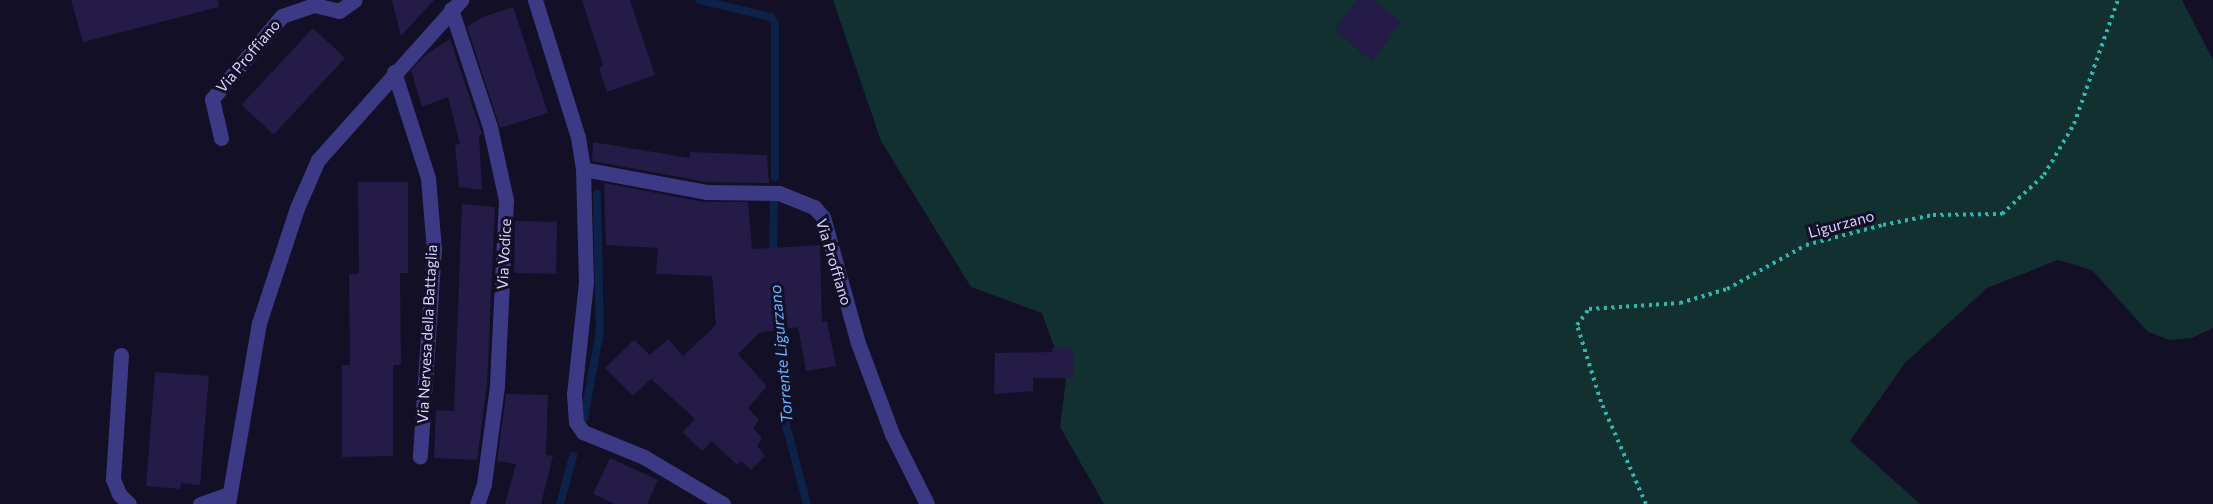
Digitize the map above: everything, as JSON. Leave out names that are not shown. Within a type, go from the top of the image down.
[{"type":"street","name":"Via Proffiano","points":[[221,138],[212,99],[282,16],[314,5],[339,11],[355,0]]},
{"type":"street","points":[[535,0],[578,137],[583,169],[586,282],[574,394],[576,422],[584,432],[644,457],[723,504]]},
{"type":"street","points":[[200,504],[229,499],[259,323],[297,208],[318,160],[456,5]]},
{"type":"street","name":"Via Vodice","points":[[456,5],[490,127],[506,200],[497,386],[484,484],[477,504]]},
{"type":"street","name":"Via Nervesa della Battaglia","points":[[394,72],[428,178],[434,249],[420,457]]},
{"type":"street","name":"Via Proffiano","points":[[583,169],[706,192],[779,193],[814,207],[823,217],[858,343],[892,434],[927,504]]},
{"type":"street","points":[[121,355],[113,479],[119,494],[129,504]]},
{"type":"path","name":"Ligurzano","points":[[1646,504],[1601,402],[1577,325],[1589,309],[1689,300],[1727,289],[1806,245],[1883,225],[1933,215],[2002,214],[2044,175],[2074,124],[2118,0]]},
{"type":"green space","points":[[833,0],[2182,0],[2213,60],[2213,328],[2192,338],[2170,340],[2148,332],[2092,270],[2058,260],[1987,288],[1905,363],[1850,441],[1920,504],[1104,504],[1060,427],[1066,380],[1042,313],[971,287],[881,141]]},
{"type":"building","points":[[71,0],[218,0],[219,7],[83,42]]},
{"type":"building","points":[[392,0],[434,0],[401,36]]},
{"type":"building","points":[[582,0],[630,0],[655,75],[607,92],[599,68],[603,65]]},
{"type":"building","points":[[1357,0],[1373,0],[1401,22],[1372,62],[1335,30]]},
{"type":"building","points":[[513,7],[548,113],[500,128],[467,27],[483,17]]},
{"type":"building","points":[[313,28],[345,58],[274,135],[241,105]]},
{"type":"building","points":[[450,39],[482,134],[479,135],[482,190],[459,187],[455,145],[460,144],[448,97],[422,107],[411,70],[424,56]]},
{"type":"building","points":[[593,142],[690,158],[690,152],[767,155],[769,183],[707,182],[592,161]]},
{"type":"building","points":[[358,182],[408,182],[408,273],[400,273],[401,365],[393,365],[393,456],[342,457],[342,365],[350,365],[349,274],[359,274]]},
{"type":"building","points":[[604,183],[704,202],[748,202],[752,249],[820,245],[822,322],[827,321],[836,366],[806,371],[798,327],[759,333],[738,354],[767,386],[748,408],[759,420],[753,428],[762,438],[757,446],[765,456],[751,470],[741,461],[737,465],[712,441],[702,451],[682,432],[695,419],[651,379],[633,396],[605,368],[634,340],[650,355],[668,339],[683,356],[716,325],[712,276],[656,274],[658,248],[606,245]]},
{"type":"building","points":[[462,204],[495,207],[487,385],[477,460],[434,458],[436,410],[454,411]]},
{"type":"building","points":[[515,221],[557,222],[556,274],[514,273]]},
{"type":"building","points":[[1052,348],[1073,348],[1073,378],[1033,378],[1033,391],[994,394],[995,353],[1052,352]]},
{"type":"building","points":[[155,372],[209,376],[200,485],[181,483],[180,489],[146,486]]},
{"type":"building","points":[[506,394],[548,395],[546,455],[553,456],[541,504],[505,504],[516,464],[497,461]]},
{"type":"building","points":[[610,458],[658,480],[647,504],[615,504],[593,494]]},
{"type":"waterway","name":"Torrente Ligurzano","points":[[700,0],[771,17],[775,25],[775,177]]},
{"type":"waterway","name":"Torrente Ligurzano","points":[[584,418],[600,331],[597,194]]},
{"type":"waterway","name":"Torrente Ligurzano","points":[[773,258],[774,202]]},
{"type":"waterway","name":"Torrente Ligurzano","points":[[778,319],[786,425],[807,504]]},
{"type":"waterway","name":"Torrente Ligurzano","points":[[560,504],[573,456]]}]
